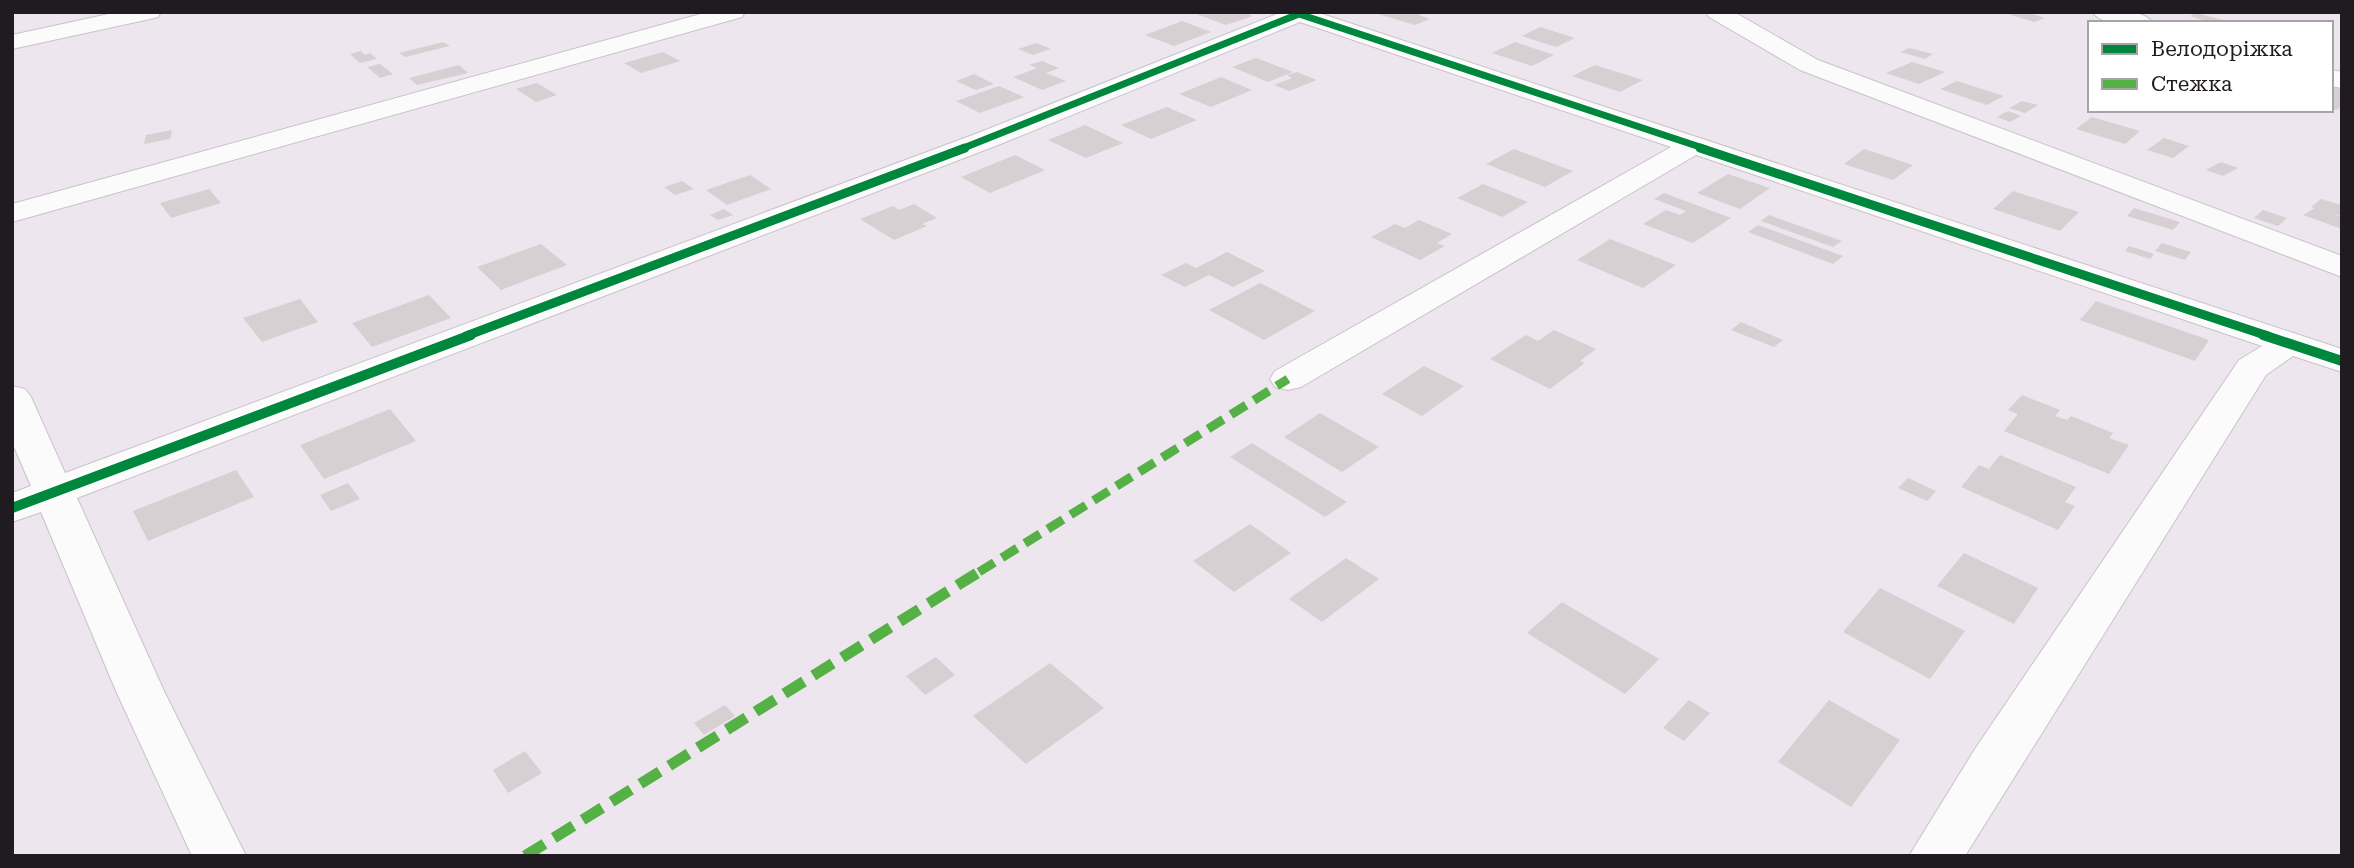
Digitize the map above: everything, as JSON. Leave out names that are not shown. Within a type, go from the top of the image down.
[{"type":"street","points":[[12,42],[150,12]]},
{"type":"street","points":[[12,213],[734,12]]},
{"type":"street","points":[[1717,12],[1809,65],[2342,267]]},
{"type":"street","points":[[2103,12],[2135,21]]},
{"type":"street","points":[[12,508],[988,139],[1298,13],[2287,345],[2342,361]]},
{"type":"street","points":[[1288,379],[1692,146]]},
{"type":"street","points":[[1936,856],[1993,764],[2252,368],[2287,345]]},
{"type":"street","points":[[12,397],[140,691],[219,856]]},
{"type":"building","points":[[1191,12],[1244,12],[1253,16],[1226,25]]},
{"type":"building","points":[[1371,12],[1425,12],[1419,15],[1430,19],[1415,25]]},
{"type":"building","points":[[2025,12],[2045,18],[2034,22],[2008,14]]},
{"type":"building","points":[[2196,13],[2227,21],[2206,21],[2190,16]]},
{"type":"building","points":[[1182,21],[1211,32],[1174,46],[1145,35]]},
{"type":"building","points":[[1540,27],[1575,38],[1556,47],[1522,36]]},
{"type":"building","points":[[443,42],[450,46],[405,57],[399,53]]},
{"type":"building","points":[[1515,42],[1554,55],[1532,66],[1492,53]]},
{"type":"building","points":[[1036,43],[1051,49],[1033,55],[1018,49]]},
{"type":"building","points":[[1909,48],[1933,54],[1925,59],[1900,52]]},
{"type":"building","points":[[361,51],[365,55],[370,53],[377,59],[360,63],[350,54]]},
{"type":"building","points":[[663,52],[680,61],[641,73],[624,63]]},
{"type":"building","points":[[1256,58],[1293,72],[1268,82],[1232,67]]},
{"type":"building","points":[[1042,61],[1059,68],[1046,73],[1066,81],[1042,90],[1013,77],[1037,68],[1029,65]]},
{"type":"building","points":[[1912,62],[1945,72],[1919,84],[1886,73]]},
{"type":"building","points":[[380,64],[393,74],[380,78],[367,67]]},
{"type":"building","points":[[459,65],[468,73],[417,85],[409,78]]},
{"type":"building","points":[[1595,65],[1643,80],[1620,92],[1572,76]]},
{"type":"building","points":[[1297,72],[1317,80],[1289,91],[1274,85],[1292,78],[1287,75]]},
{"type":"building","points":[[974,74],[994,84],[976,90],[956,81]]},
{"type":"building","points":[[1221,77],[1252,90],[1211,107],[1179,94]]},
{"type":"building","points":[[1957,81],[2004,96],[1987,105],[1940,89]]},
{"type":"building","points":[[537,83],[557,95],[536,102],[516,89]]},
{"type":"building","points":[[999,86],[1024,97],[980,113],[956,101]]},
{"type":"building","points":[[2340,86],[2342,107],[2336,110],[2333,109],[2333,89]]},
{"type":"building","points":[[2022,101],[2038,105],[2025,113],[2009,108]]},
{"type":"building","points":[[1167,107],[1197,120],[1151,139],[1121,125]]},
{"type":"building","points":[[2008,111],[2021,116],[2010,122],[1997,117]]},
{"type":"building","points":[[2092,117],[2140,131],[2125,144],[2076,129]]},
{"type":"building","points":[[1085,125],[1123,143],[1086,158],[1048,140]]},
{"type":"building","points":[[172,130],[170,139],[144,144],[146,135]]},
{"type":"building","points":[[2164,138],[2189,146],[2173,158],[2147,150]]},
{"type":"building","points":[[1514,149],[1573,171],[1545,187],[1486,164]]},
{"type":"building","points":[[1864,149],[1913,165],[1893,180],[1844,164]]},
{"type":"building","points":[[1015,155],[1045,170],[990,193],[961,177]]},
{"type":"building","points":[[2221,162],[2238,168],[2223,176],[2206,170]]},
{"type":"building","points":[[1728,174],[1770,188],[1740,209],[1697,193]]},
{"type":"building","points":[[750,175],[771,189],[727,205],[706,190]]},
{"type":"building","points":[[682,181],[694,189],[675,195],[664,187]]},
{"type":"building","points":[[1483,184],[1528,202],[1502,217],[1457,198]]},
{"type":"building","points":[[209,189],[221,203],[171,218],[160,203]]},
{"type":"building","points":[[2013,191],[2079,212],[2060,231],[1993,209]]},
{"type":"building","points":[[1664,193],[1731,218],[1693,243],[1643,224],[1666,210],[1680,215],[1686,211],[1654,199]]},
{"type":"building","points":[[2321,199],[2342,205],[2342,216],[2333,214],[2342,217],[2342,229],[2303,215],[2315,208],[2311,207]]},
{"type":"building","points":[[914,204],[937,218],[922,224],[927,226],[894,240],[860,219],[893,206],[899,210]]},
{"type":"building","points":[[2134,208],[2180,222],[2173,230],[2127,216]]},
{"type":"building","points":[[724,209],[733,215],[718,220],[710,215]]},
{"type":"building","points":[[2263,210],[2287,218],[2278,226],[2254,218]]},
{"type":"building","points":[[1769,215],[1842,241],[1833,247],[1761,221]]},
{"type":"building","points":[[1419,220],[1452,234],[1437,243],[1445,246],[1420,260],[1371,237],[1395,224],[1405,228]]},
{"type":"building","points":[[1758,225],[1843,256],[1833,264],[1748,232]]},
{"type":"building","points":[[1610,239],[1676,265],[1643,288],[1577,260]]},
{"type":"building","points":[[2162,243],[2191,252],[2185,260],[2155,251]]},
{"type":"building","points":[[541,244],[567,265],[501,290],[477,267]]},
{"type":"building","points":[[2129,246],[2154,254],[2150,259],[2125,251]]},
{"type":"building","points":[[1227,252],[1265,271],[1233,287],[1209,275],[1185,287],[1161,275],[1186,263],[1196,268]]},
{"type":"building","points":[[1260,283],[1315,311],[1264,340],[1209,310]]},
{"type":"building","points":[[429,295],[451,318],[372,347],[352,323]]},
{"type":"building","points":[[300,299],[318,322],[262,342],[243,318]]},
{"type":"building","points":[[2096,301],[2209,340],[2195,361],[2080,320]]},
{"type":"building","points":[[1741,322],[1783,340],[1774,347],[1731,330]]},
{"type":"building","points":[[1554,330],[1596,349],[1580,361],[1585,363],[1550,389],[1490,359],[1526,335],[1538,341]]},
{"type":"building","points":[[1424,366],[1464,386],[1422,416],[1382,394]]},
{"type":"building","points":[[2022,395],[2060,410],[2055,416],[2067,420],[2071,416],[2113,433],[2109,438],[2129,445],[2109,474],[2004,431],[2018,414],[2008,410]]},
{"type":"building","points":[[390,409],[416,441],[324,479],[300,445]]},
{"type":"building","points":[[1320,413],[1379,447],[1342,472],[1284,437]]},
{"type":"building","points":[[1252,443],[1347,502],[1325,517],[1230,457]]},
{"type":"building","points":[[2000,455],[2076,487],[2065,502],[2075,506],[2058,530],[1961,487],[1979,465],[1989,469]]},
{"type":"building","points":[[236,470],[254,497],[148,541],[133,511]]},
{"type":"building","points":[[1908,478],[1936,491],[1927,501],[1898,488]]},
{"type":"building","points":[[348,483],[360,499],[331,511],[320,495]]},
{"type":"building","points":[[1250,524],[1291,553],[1234,592],[1193,561]]},
{"type":"building","points":[[1964,553],[2038,588],[2014,624],[1937,586]]},
{"type":"building","points":[[1346,558],[1379,579],[1322,622],[1289,599]]},
{"type":"building","points":[[1880,588],[1965,631],[1930,679],[1843,632]]},
{"type":"building","points":[[1562,602],[1659,659],[1625,694],[1527,633]]},
{"type":"building","points":[[936,657],[955,675],[925,695],[906,676]]},
{"type":"building","points":[[1050,663],[1104,708],[1026,764],[973,716]]},
{"type":"building","points":[[1689,700],[1710,713],[1684,741],[1663,728]]},
{"type":"building","points":[[1829,700],[1900,740],[1851,807],[1778,762]]},
{"type":"building","points":[[725,705],[735,716],[704,735],[694,723]]},
{"type":"building","points":[[525,751],[542,773],[508,793],[493,770]]},
{"type":"marked path","points":[[525,856],[1288,379]]},
{"type":"cycle path","points":[[1293,12],[2342,361]]},
{"type":"cycle path","points":[[12,508],[988,139],[1304,12]]}]
